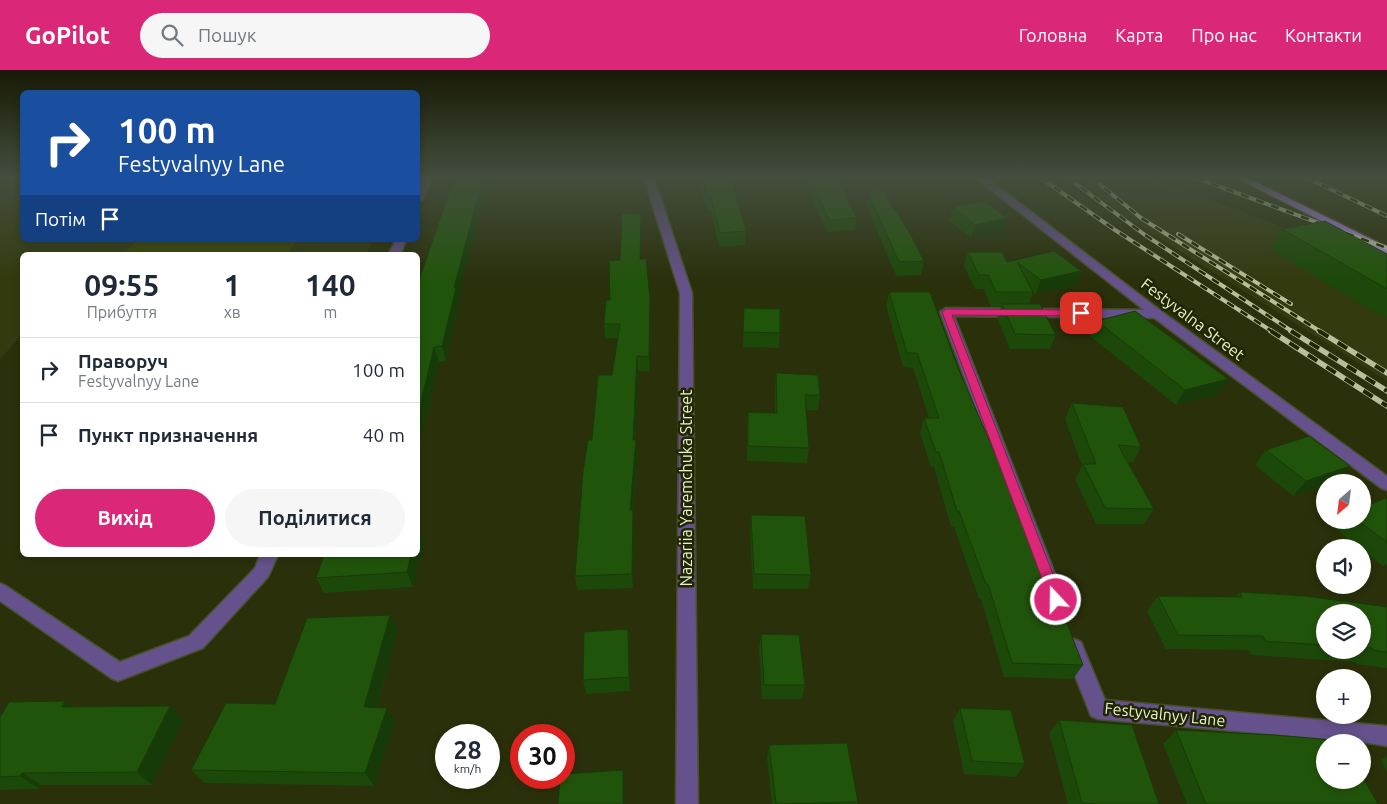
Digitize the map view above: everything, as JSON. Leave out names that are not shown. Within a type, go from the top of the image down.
[{"type":"highway","points":[[1310,212],[1387,251]]},
{"type":"street","name":"Nazariia Yaremchuka Street","points":[[660,212],[686,293],[687,804]]},
{"type":"street","name":"Festyvalna Street","points":[[1025,212],[1157,314],[1387,484]]},
{"type":"street","points":[[1056,598],[946,312],[1157,314]]},
{"type":"street","points":[[0,591],[118,672],[196,642],[262,572],[268,557]]},
{"type":"street","name":"Festyvalnyy Lane","points":[[1070,635],[1098,709],[1387,736]]},
{"type":"shaded area","points":[[0,212],[20,212],[20,242],[135,242],[125,252],[20,252],[20,336],[0,360]]},
{"type":"shaded area","points":[[1118,212],[1243,212],[1387,266],[1387,381]]},
{"type":"shaded area","points":[[135,242],[296,242],[289,252],[125,252]]},
{"type":"shaded area","points":[[296,242],[372,242],[367,252],[289,252]]},
{"type":"building","points":[[442,212],[474,212],[454,288],[456,288],[442,346],[434,347],[420,406],[420,277]]},
{"type":"building","points":[[715,212],[741,212],[746,231],[720,233]]},
{"type":"building","points":[[825,212],[854,212],[857,218],[829,220]]},
{"type":"building","points":[[877,212],[896,212],[924,261],[899,262]]},
{"type":"building","points":[[959,212],[999,212],[1007,218],[975,225]]},
{"type":"building","points":[[622,213],[641,214],[640,259],[646,259],[650,298],[649,357],[637,356],[633,440],[636,440],[630,510],[633,510],[632,574],[575,576],[583,471],[588,440],[592,440],[598,375],[612,375],[620,324],[604,324],[606,300],[610,300],[609,261],[620,260]]},
{"type":"building","points":[[1325,221],[1387,254],[1387,289],[1282,229]]},
{"type":"building","points":[[1054,251],[1081,271],[1041,280],[1017,262],[1033,292],[996,292],[988,275],[979,275],[968,252],[1002,252],[1007,262]]},
{"type":"building","points":[[889,292],[930,292],[958,368],[1003,472],[1005,472],[1031,539],[1052,584],[1083,665],[1012,663],[988,584],[986,584],[959,511],[957,511],[939,452],[936,452],[924,418],[939,418],[917,353],[907,353]]},
{"type":"building","points":[[1002,304],[1040,304],[1056,335],[1015,334]]},
{"type":"building","points":[[744,308],[780,309],[780,333],[743,332]]},
{"type":"building","points":[[1135,311],[1228,379],[1185,390],[1097,321]]},
{"type":"building","points":[[776,373],[818,375],[820,395],[805,395],[809,448],[748,446],[748,412],[777,413]]},
{"type":"building","points":[[1072,403],[1123,407],[1141,447],[1118,445],[1154,509],[1105,508],[1083,464],[1096,464]]},
{"type":"building","points":[[1309,436],[1350,466],[1327,474],[1316,474],[1316,478],[1306,481],[1266,450]]},
{"type":"building","points":[[1387,499],[1387,542],[1369,529],[1371,529],[1371,504]]},
{"type":"building","points":[[751,515],[805,516],[811,575],[754,574]]},
{"type":"building","points":[[323,557],[411,557],[407,572],[316,578]]},
{"type":"building","points":[[1240,592],[1305,596],[1365,604],[1316,604],[1316,644],[1265,641],[1263,636],[1178,635],[1158,596],[1242,597]]},
{"type":"building","points":[[1371,605],[1387,607],[1387,652],[1373,650]]},
{"type":"building","points":[[390,615],[364,707],[387,708],[365,773],[191,770],[226,703],[275,704],[307,618]]},
{"type":"building","points":[[628,629],[629,677],[583,680],[584,632]]},
{"type":"building","points":[[761,634],[799,635],[805,685],[764,685]]},
{"type":"building","points":[[65,701],[62,707],[170,706],[137,772],[22,773],[20,776],[0,777],[0,717],[9,702]]},
{"type":"building","points":[[960,708],[1011,710],[1025,764],[972,761]]},
{"type":"building","points":[[1059,720],[1132,725],[1159,804],[1082,803]]},
{"type":"building","points":[[1176,730],[1316,739],[1316,789],[1369,789],[1378,804],[1206,804]]},
{"type":"building","points":[[847,743],[858,802],[776,804],[769,745]]},
{"type":"building","points":[[623,770],[623,804],[558,804],[559,789],[575,789],[575,773]]},
{"type":"railway","points":[[1090,212],[1273,332]]},
{"type":"railway","points":[[1114,212],[1145,235],[1293,332]]},
{"type":"railway","points":[[1134,212],[1321,332]]},
{"type":"railway","points":[[1289,212],[1387,248]]},
{"type":"railway","points":[[1379,212],[1387,216]]},
{"type":"railway","points":[[1178,234],[1291,304]]},
{"type":"railway","points":[[1271,331],[1387,406]]},
{"type":"railway","points":[[1291,331],[1387,391]]},
{"type":"railway","points":[[1319,331],[1387,373]]},
{"type":"route","points":[[1056,600],[946,312],[1081,313]]}]
